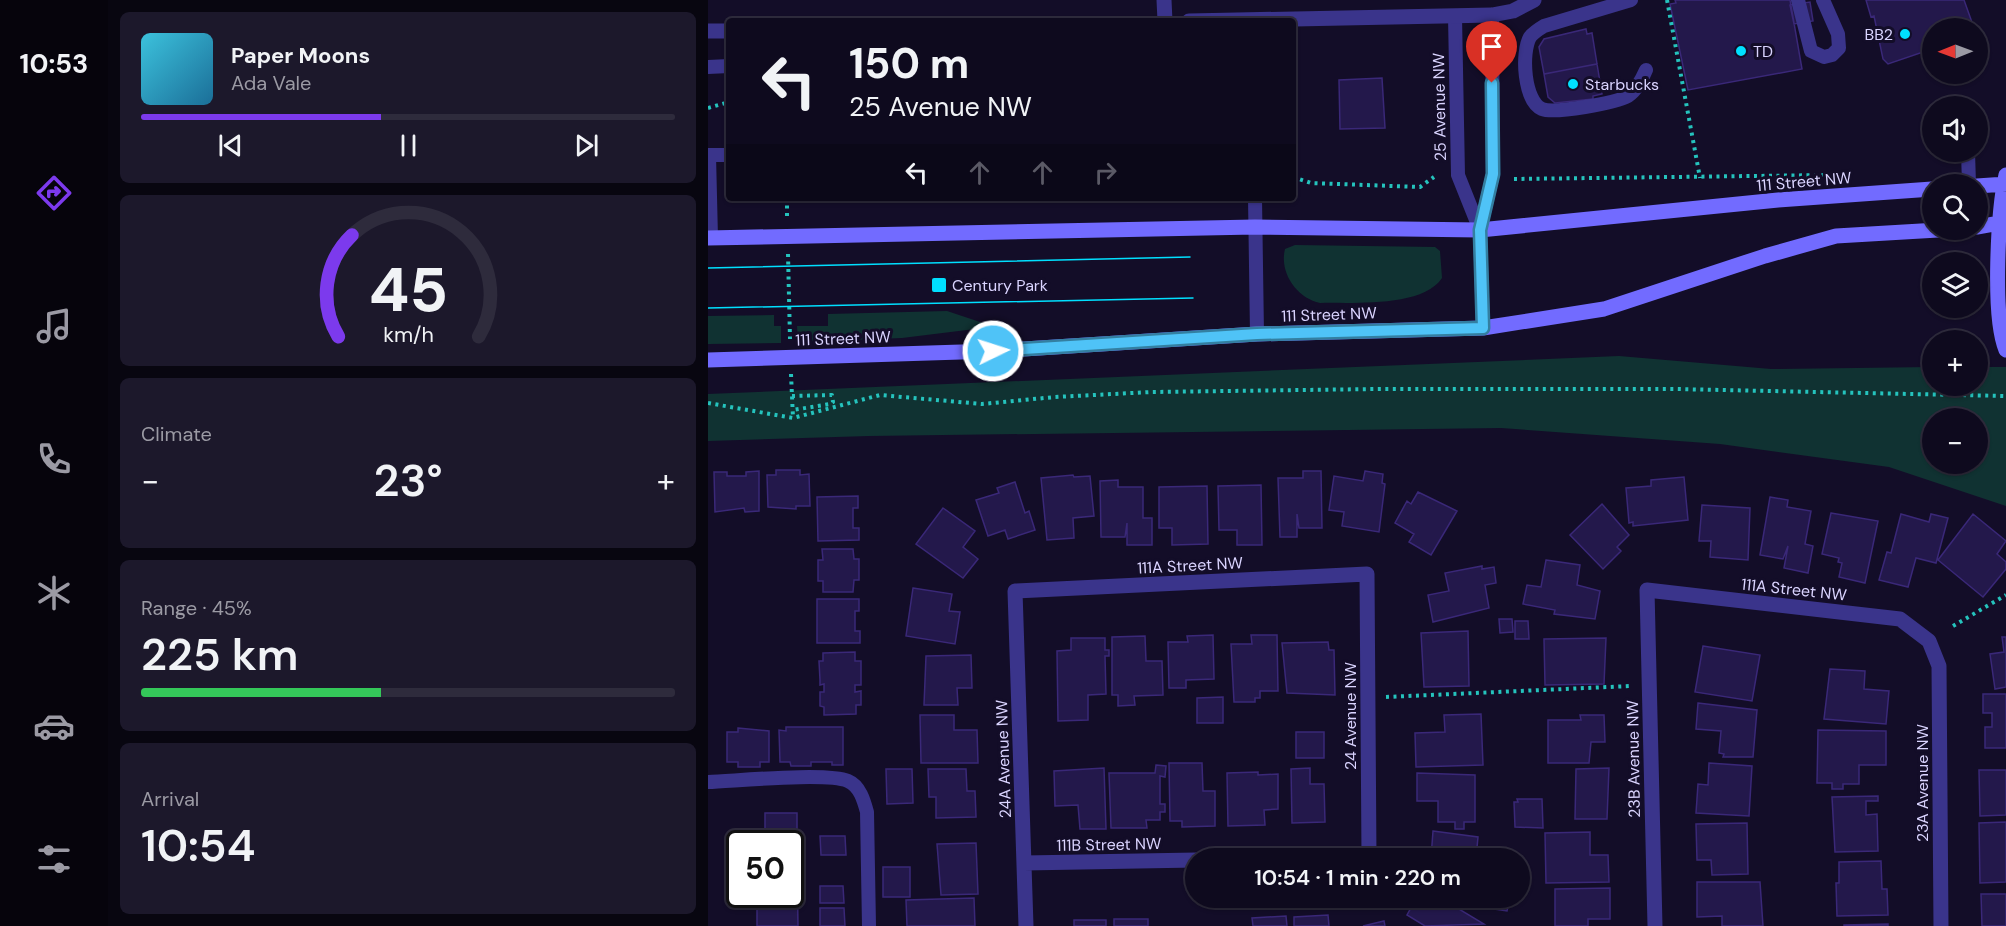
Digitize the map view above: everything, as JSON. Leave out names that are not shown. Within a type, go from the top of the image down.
[{"type":"main road","points":[[1988,184],[2005,181],[2004,222],[1997,284],[2001,338],[2006,350]]},
{"type":"main road","name":"111 Street NW","points":[[710,238],[1255,227],[1480,230],[1778,200],[1922,190]]},
{"type":"main road","points":[[1988,225],[2004,222]]},
{"type":"main road","name":"111 Street NW","points":[[708,360],[993,351],[1257,334],[1483,328],[1604,309],[1765,256],[1836,236],[1922,231]]},
{"type":"street","points":[[1164,0],[1165,18]]},
{"type":"street","points":[[1296,19],[1492,15],[1513,11],[1534,0]]},
{"type":"street","points":[[708,31],[726,31]]},
{"type":"street","name":"111A Street NW","points":[[1015,591],[1367,574]]},
{"type":"street","name":"24 Avenue NW","points":[[1367,574],[1369,848]]},
{"type":"street","name":"111A Street NW","points":[[1647,590],[1900,618],[1929,642]]},
{"type":"street","name":"23B Avenue NW","points":[[1647,590],[1654,926]]},
{"type":"street","name":"24A Avenue NW","points":[[1015,591],[1026,926]]},
{"type":"street","name":"23A Avenue NW","points":[[1929,642],[1939,666],[1941,926]]},
{"type":"street","name":"111B Street NW","points":[[1024,863],[1185,860]]},
{"type":"lane","points":[[1631,0],[1544,26],[1534,32],[1527,48],[1528,91],[1536,105],[1551,111],[1601,103],[1628,96],[1636,89],[1646,70]]},
{"type":"lane","points":[[1798,0],[1811,51],[1824,57],[1832,55],[1839,48],[1839,40],[1823,0]]},
{"type":"lane","name":"25 Avenue NW","points":[[1483,328],[1480,230],[1493,174],[1492,15]]},
{"type":"lane","name":"25 Avenue NW","points":[[1455,16],[1458,175],[1480,230]]},
{"type":"lane","points":[[708,67],[726,66]]},
{"type":"lane","points":[[710,238],[708,155],[726,155]]},
{"type":"lane","points":[[1255,201],[1257,334]]},
{"type":"lane","points":[[708,782],[829,778],[850,781],[862,794],[867,812],[869,926]]},
{"type":"path","points":[[1667,0],[1700,178]]},
{"type":"path","points":[[708,108],[726,103]]},
{"type":"path","points":[[1514,179],[1840,175]]},
{"type":"path","points":[[1296,178],[1311,183],[1420,187],[1434,177]]},
{"type":"path","points":[[787,201],[788,230]]},
{"type":"path","points":[[788,251],[790,348]]},
{"type":"path","points":[[791,372],[793,418]]},
{"type":"path","points":[[708,403],[793,418],[880,394],[982,404],[1055,397],[1152,392],[1378,389],[1675,389],[2006,396]]},
{"type":"path","points":[[791,396],[832,395],[830,404],[793,410]]},
{"type":"path","points":[[1953,626],[2006,596]]},
{"type":"path","points":[[1383,697],[1649,686]]},
{"type":"green space","points":[[1295,245],[1435,247],[1440,251],[1442,278],[1432,288],[1403,299],[1367,303],[1320,303],[1304,296],[1287,275],[1285,249]]},
{"type":"green space","points":[[947,311],[983,323],[983,328],[902,338],[798,342],[797,326],[828,326],[828,314]]},
{"type":"green space","points":[[774,315],[774,326],[781,326],[781,343],[708,344],[708,316]]},
{"type":"green space","points":[[1619,356],[1771,369],[1922,367],[1922,396],[1988,396],[1988,367],[2006,367],[2006,506],[1889,467],[1720,444],[1501,428],[869,436],[708,441],[708,394]]},
{"type":"building","name":"TD","points":[[1675,0],[1790,0],[1802,69],[1688,90],[1670,4],[1676,3]]},
{"type":"building","name":"BB2","points":[[1866,0],[1964,0],[1970,18],[1922,18],[1922,52],[1888,64],[1883,59],[1874,16],[1871,17]]},
{"type":"building","points":[[1810,2],[1813,21],[1794,24],[1790,5]]},
{"type":"building","points":[[1586,29],[1587,34],[1592,33],[1597,64],[1544,74],[1539,47],[1544,39]]},
{"type":"building","name":"Starbucks","points":[[1597,64],[1602,94],[1593,96],[1593,99],[1555,103],[1548,97],[1544,74]]},
{"type":"building","points":[[1382,78],[1385,128],[1340,129],[1339,80]]},
{"type":"building","points":[[776,470],[800,470],[800,475],[809,474],[810,506],[796,506],[796,509],[768,507],[767,475],[776,475]]},
{"type":"building","points":[[759,471],[759,511],[745,512],[744,508],[715,512],[714,472],[727,472],[727,476],[746,476],[746,472]]},
{"type":"building","points":[[1303,471],[1321,471],[1322,528],[1299,528],[1297,514],[1297,537],[1280,537],[1278,478],[1303,478]]},
{"type":"building","points":[[1365,471],[1383,474],[1382,483],[1385,484],[1379,532],[1342,526],[1344,512],[1329,510],[1334,476],[1363,481]]},
{"type":"building","points":[[1073,475],[1074,477],[1090,476],[1094,516],[1073,518],[1074,538],[1047,540],[1041,478]]},
{"type":"building","points":[[1684,477],[1688,520],[1633,526],[1633,522],[1629,523],[1626,488],[1651,486],[1651,480]]},
{"type":"building","points":[[1118,480],[1118,487],[1143,487],[1143,518],[1152,518],[1152,545],[1127,545],[1127,523],[1125,537],[1101,537],[1100,481]]},
{"type":"building","points":[[1015,482],[1025,513],[1029,511],[1035,530],[1008,539],[1005,530],[988,536],[976,500],[999,493],[997,488]]},
{"type":"building","points":[[1261,485],[1262,545],[1237,545],[1237,530],[1219,530],[1218,486]]},
{"type":"building","points":[[1207,486],[1208,544],[1172,545],[1172,528],[1159,528],[1159,487]]},
{"type":"building","points":[[1418,492],[1457,511],[1431,555],[1409,542],[1414,534],[1395,523],[1407,501],[1411,504]]},
{"type":"building","points":[[858,496],[858,508],[853,508],[853,528],[859,528],[859,540],[818,541],[817,497]]},
{"type":"building","points":[[1770,497],[1788,500],[1787,507],[1811,511],[1805,544],[1813,546],[1808,573],[1784,568],[1788,546],[1783,559],[1760,555]]},
{"type":"building","points":[[1602,504],[1629,535],[1617,547],[1621,551],[1603,569],[1570,535]]},
{"type":"building","points":[[1702,505],[1750,508],[1748,560],[1710,557],[1711,541],[1699,541]]},
{"type":"building","points":[[943,508],[975,531],[963,547],[978,559],[963,578],[916,544]]},
{"type":"building","points":[[1831,513],[1878,521],[1865,583],[1839,577],[1842,563],[1838,562],[1839,558],[1822,554]]},
{"type":"building","points":[[1901,514],[1929,522],[1931,514],[1948,518],[1936,563],[1916,558],[1908,587],[1879,580],[1887,552],[1891,553]]},
{"type":"building","points":[[1973,514],[2006,541],[1997,554],[2006,562],[2006,569],[1983,597],[1938,560]]},
{"type":"building","points":[[822,549],[853,549],[854,559],[859,559],[859,580],[854,580],[853,592],[823,592],[823,581],[818,581],[818,560],[823,560]]},
{"type":"building","points":[[1546,560],[1580,565],[1577,585],[1600,591],[1595,619],[1554,614],[1555,610],[1523,604],[1527,585],[1541,587]]},
{"type":"building","points":[[1482,566],[1482,569],[1494,567],[1496,583],[1485,585],[1489,608],[1433,622],[1428,595],[1449,591],[1445,573]]},
{"type":"building","points":[[913,588],[952,594],[949,611],[960,612],[955,644],[906,636]]},
{"type":"building","points":[[817,599],[859,599],[859,611],[855,611],[855,631],[860,631],[860,643],[817,643]]},
{"type":"building","points":[[1499,619],[1512,619],[1513,632],[1500,633]]},
{"type":"building","points":[[1515,621],[1528,621],[1529,639],[1515,639]]},
{"type":"building","points":[[1468,631],[1469,686],[1424,687],[1421,633]]},
{"type":"building","points":[[1213,635],[1214,679],[1186,680],[1186,688],[1169,688],[1168,642],[1188,642],[1187,636]]},
{"type":"building","points":[[1251,635],[1277,635],[1278,691],[1260,691],[1260,698],[1255,698],[1255,702],[1234,702],[1231,644],[1252,644]]},
{"type":"building","points":[[1145,636],[1146,661],[1162,661],[1163,695],[1134,696],[1135,705],[1118,706],[1118,695],[1112,695],[1112,637]]},
{"type":"building","points":[[2002,637],[2006,637],[2006,687],[1995,689],[1990,654],[2004,652]]},
{"type":"building","points":[[1071,638],[1105,638],[1105,650],[1109,650],[1109,656],[1105,656],[1106,694],[1088,695],[1088,720],[1058,721],[1057,651],[1071,650]]},
{"type":"building","points":[[1606,638],[1604,684],[1545,685],[1544,639]]},
{"type":"building","points":[[1328,642],[1329,650],[1334,650],[1335,695],[1287,693],[1282,643]]},
{"type":"building","points":[[1703,646],[1760,655],[1752,701],[1695,692]]},
{"type":"building","points":[[855,652],[855,661],[861,661],[861,685],[855,685],[855,692],[861,691],[861,705],[856,705],[856,714],[824,715],[824,707],[820,706],[820,692],[824,692],[824,684],[820,685],[819,661],[823,661],[823,653]]},
{"type":"building","points":[[971,655],[972,688],[957,688],[958,705],[924,705],[926,656]]},
{"type":"building","points":[[1830,669],[1865,671],[1864,689],[1889,691],[1886,724],[1824,719]]},
{"type":"building","points":[[1983,694],[2006,694],[2006,748],[1985,748],[1985,727],[1992,727],[1992,713],[1983,713]]},
{"type":"building","points":[[1223,697],[1223,723],[1197,723],[1197,698]]},
{"type":"building","points":[[1698,703],[1757,710],[1753,757],[1723,757],[1724,754],[1719,753],[1721,731],[1696,729]]},
{"type":"building","points":[[1481,714],[1483,765],[1416,767],[1415,733],[1445,732],[1444,715]]},
{"type":"building","points":[[920,715],[954,715],[954,730],[977,730],[978,763],[921,763]]},
{"type":"building","points":[[1580,715],[1604,715],[1605,742],[1591,742],[1589,763],[1548,763],[1548,720],[1581,720]]},
{"type":"building","points":[[786,727],[843,727],[843,765],[832,765],[832,762],[811,762],[811,766],[791,766],[790,762],[780,762],[779,730],[786,731]]},
{"type":"building","points":[[738,728],[769,731],[769,762],[760,762],[760,767],[738,767],[738,762],[727,762],[727,732],[738,732]]},
{"type":"building","points":[[1818,730],[1886,731],[1886,765],[1859,765],[1859,784],[1843,784],[1843,789],[1832,789],[1832,783],[1817,783]]},
{"type":"building","points":[[1296,732],[1324,732],[1324,758],[1296,758]]},
{"type":"building","points":[[1169,763],[1202,763],[1203,791],[1215,791],[1215,826],[1182,827],[1182,821],[1170,821]]},
{"type":"building","points":[[1709,763],[1752,766],[1749,816],[1696,813],[1698,784],[1708,785]]},
{"type":"building","points":[[1156,765],[1166,766],[1165,777],[1160,776],[1160,804],[1165,804],[1165,812],[1160,812],[1160,820],[1146,820],[1147,828],[1111,828],[1109,773],[1155,773]]},
{"type":"building","points":[[1104,768],[1106,829],[1080,829],[1078,805],[1055,806],[1054,771]]},
{"type":"building","points":[[1310,768],[1310,784],[1324,784],[1325,822],[1292,823],[1291,769]]},
{"type":"building","points":[[1609,768],[1607,819],[1575,819],[1576,769]]},
{"type":"building","points":[[886,769],[912,769],[913,803],[887,804]]},
{"type":"building","points":[[928,769],[966,769],[967,791],[975,791],[976,817],[936,818],[936,797],[929,797]]},
{"type":"building","points":[[1979,770],[2006,770],[2006,815],[1980,816]]},
{"type":"building","points":[[1258,772],[1258,775],[1278,774],[1278,809],[1264,810],[1265,825],[1228,826],[1227,773]]},
{"type":"building","points":[[1417,773],[1475,775],[1475,822],[1464,822],[1464,829],[1455,829],[1455,822],[1438,822],[1438,801],[1417,801]]},
{"type":"building","points":[[1878,796],[1878,801],[1866,801],[1866,815],[1877,814],[1878,851],[1835,852],[1832,797]]},
{"type":"building","points":[[1517,799],[1542,799],[1543,828],[1515,827],[1514,802],[1518,802]]},
{"type":"building","points":[[765,813],[797,813],[797,830],[765,830]]},
{"type":"building","points":[[2006,822],[2006,882],[1980,883],[1979,823]]},
{"type":"building","points":[[1747,823],[1748,874],[1712,875],[1711,860],[1697,860],[1696,824]]},
{"type":"building","points":[[1433,831],[1478,837],[1477,848],[1432,848]]},
{"type":"building","points":[[1590,832],[1590,855],[1608,855],[1609,882],[1546,883],[1545,833]]},
{"type":"building","points":[[820,836],[845,836],[846,855],[821,855]]},
{"type":"building","points":[[976,843],[978,894],[941,895],[937,844]]},
{"type":"building","points":[[1881,861],[1882,889],[1887,889],[1888,915],[1837,916],[1836,883],[1839,883],[1839,862]]},
{"type":"building","points":[[883,867],[910,867],[910,897],[883,897]]},
{"type":"building","points":[[1697,882],[1760,882],[1763,926],[1722,926],[1722,916],[1697,917]]},
{"type":"building","points":[[820,886],[843,886],[844,903],[820,903]]},
{"type":"building","points":[[1610,888],[1610,919],[1588,919],[1588,926],[1555,926],[1555,889]]},
{"type":"building","points":[[1981,894],[2006,894],[2006,926],[1982,926]]},
{"type":"building","points":[[974,898],[975,926],[907,926],[906,900]]},
{"type":"building","points":[[757,908],[798,908],[798,926],[757,926]]},
{"type":"building","points":[[820,908],[844,908],[845,926],[820,926]]},
{"type":"building","points":[[1411,908],[1457,908],[1484,924],[1425,926],[1407,915]]},
{"type":"building","points":[[1488,908],[1508,908],[1507,911]]},
{"type":"building","points":[[1328,915],[1329,926],[1294,926],[1294,917]]},
{"type":"building","points":[[1286,916],[1287,926],[1253,926],[1252,918]]},
{"type":"building","points":[[1114,919],[1148,919],[1148,926],[1114,926]]},
{"type":"building","points":[[1074,920],[1106,920],[1106,926],[1074,926]]},
{"type":"building","points":[[1384,921],[1385,926],[1363,926]]},
{"type":"building","points":[[1888,924],[1888,926],[1844,926],[1844,925]]},
{"type":"tram line","points":[[708,268],[1190,257]]},
{"type":"tram line","points":[[708,308],[1193,298]]},
{"type":"place","name":"BB2","points":[[1905,34]]},
{"type":"place","name":"TD","points":[[1741,51]]},
{"type":"place","name":"Starbucks","points":[[1573,84]]},
{"type":"place","name":"Century Park","points":[[939,285]]},
{"type":"route","points":[[993,351],[1257,334],[1483,328],[1480,230],[1493,174],[1492,83]]}]
